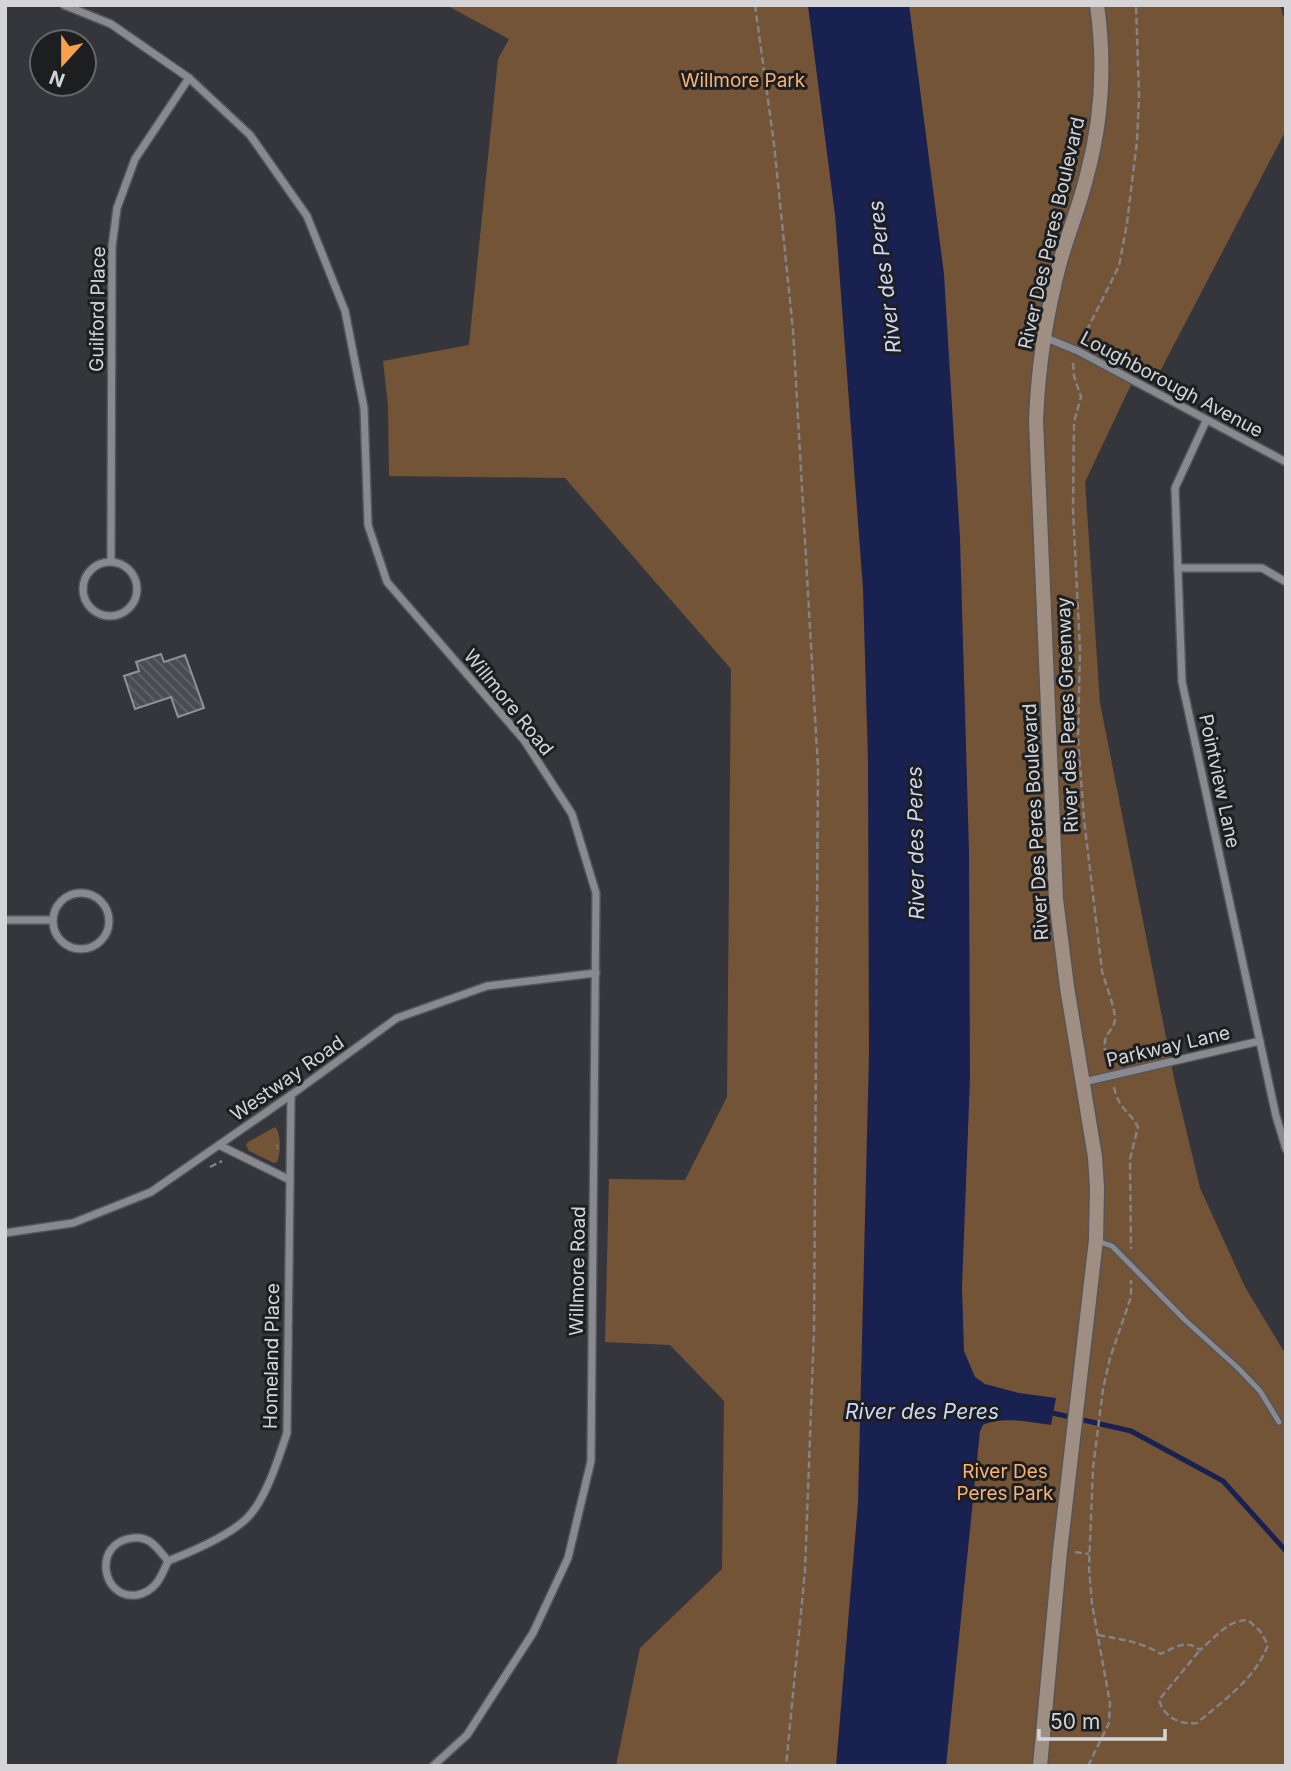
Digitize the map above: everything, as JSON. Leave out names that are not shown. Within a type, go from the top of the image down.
[{"type":"main road","name":"River Des Peres Boulevard","points":[[1040,1766],[1096,1240],[1097,1188],[1084,1082],[1063,959],[1053,867],[1036,444],[1037,401],[1044,337],[1061,260],[1087,175],[1097,127],[1101,54],[1097,5]]},
{"type":"street","name":"Willmore Road","points":[[64,5],[111,24],[190,78],[250,135],[307,216],[345,311],[364,408],[368,525],[387,582],[524,740],[572,814],[596,893],[591,1461],[568,1559],[534,1633],[467,1735],[433,1766]]},
{"type":"street","name":"Guilford Place","points":[[111,561],[112,247],[117,208],[135,159],[190,78]]},
{"type":"street","name":"Loughborough Avenue","points":[[1044,337],[1078,351],[1286,462]]},
{"type":"street","name":"Pointview Lane","points":[[1206,421],[1175,488],[1182,682],[1276,1116],[1286,1149]]},
{"type":"street","points":[[111,561],[127,567],[134,574],[138,588],[132,605],[121,614],[104,616],[90,607],[85,599],[83,586],[91,569],[111,561]]},
{"type":"street","points":[[1178,568],[1262,568],[1286,582]]},
{"type":"street","points":[[79,892],[89,894],[103,904],[109,922],[100,941],[92,947],[82,949],[64,944],[57,937],[52,920],[53,913],[62,900],[79,892]]},
{"type":"street","points":[[5,920],[52,920]]},
{"type":"street","name":"Westway Road","points":[[5,1233],[73,1223],[151,1192],[291,1096],[397,1018],[487,986],[596,973]]},
{"type":"street","name":"Parkway Lane","points":[[1084,1082],[1260,1041]]},
{"type":"street","name":"Homeland Place","points":[[168,1561],[199,1549],[246,1520],[269,1485],[287,1433],[291,1096]]},
{"type":"street","points":[[219,1145],[290,1180]]},
{"type":"street","points":[[139,1537],[148,1540],[168,1561],[156,1586],[147,1592],[134,1595],[118,1590],[106,1574],[106,1558],[113,1546],[124,1539],[139,1537]]},
{"type":"lane","points":[[1096,1240],[1112,1246],[1185,1320],[1238,1368],[1260,1391],[1279,1422]]},
{"type":"path","points":[[755,5],[774,144],[793,330],[818,768],[814,1329],[805,1572],[786,1766]]},
{"type":"path","points":[[1083,339],[1119,266],[1128,223],[1139,96],[1136,5]]},
{"type":"path","name":"River des Peres Greenway","points":[[1073,364],[1074,376],[1082,397],[1074,422],[1073,510],[1080,650],[1078,740],[1084,819],[1102,971],[1107,994],[1115,1010],[1115,1020],[1105,1037],[1104,1046],[1108,1061]]},
{"type":"path","points":[[1088,1766],[1109,1723],[1110,1703],[1092,1604],[1089,1554],[1103,1389],[1110,1358],[1131,1297],[1130,1159],[1138,1128],[1122,1109],[1114,1087]]},
{"type":"path","points":[[210,1167],[222,1161]]},
{"type":"path","points":[[1237,1620],[1248,1620],[1260,1631],[1268,1645],[1250,1678],[1197,1723],[1187,1725],[1162,1710],[1159,1700],[1200,1650],[1225,1627],[1237,1620]]},
{"type":"path","points":[[1098,1635],[1128,1642],[1136,1641],[1161,1654],[1183,1644],[1200,1650]]},
{"type":"green space","name":"River Des Peres Park","points":[[446,5],[808,5],[835,214],[943,274],[909,5],[1280,5],[1286,25],[1286,130],[1155,381],[1137,372],[1085,482],[1100,703],[1175,1083],[1200,1188],[1245,1287],[1286,1355],[1286,1766],[616,1766],[640,1648],[722,1569],[724,1401],[670,1345],[605,1342],[609,1179],[685,1180],[727,1097],[731,669],[565,478],[389,476],[388,405],[383,361],[469,345],[498,59],[509,39]]},
{"type":"green space","points":[[275,1127],[280,1149],[277,1162],[274,1163],[249,1151],[246,1145]]},
{"type":"water","name":"River des Peres","points":[[808,5],[909,5],[944,274],[960,538],[969,851],[970,1078],[962,1287],[964,1351],[975,1377],[985,1384],[1019,1393],[1056,1398],[1051,1425],[1016,1420],[999,1421],[983,1425],[980,1431],[946,1766],[836,1766],[858,1503],[869,1054],[868,761],[863,589],[835,214]]},
{"type":"building","points":[[161,654],[164,662],[185,655],[204,708],[178,717],[171,697],[135,709],[124,676],[139,671],[136,662]]},
{"type":"waterway","points":[[1048,1412],[1131,1431],[1223,1481],[1286,1551]]},
{"type":"park label","name":"Willmore Park","points":[[743,80]]}]
